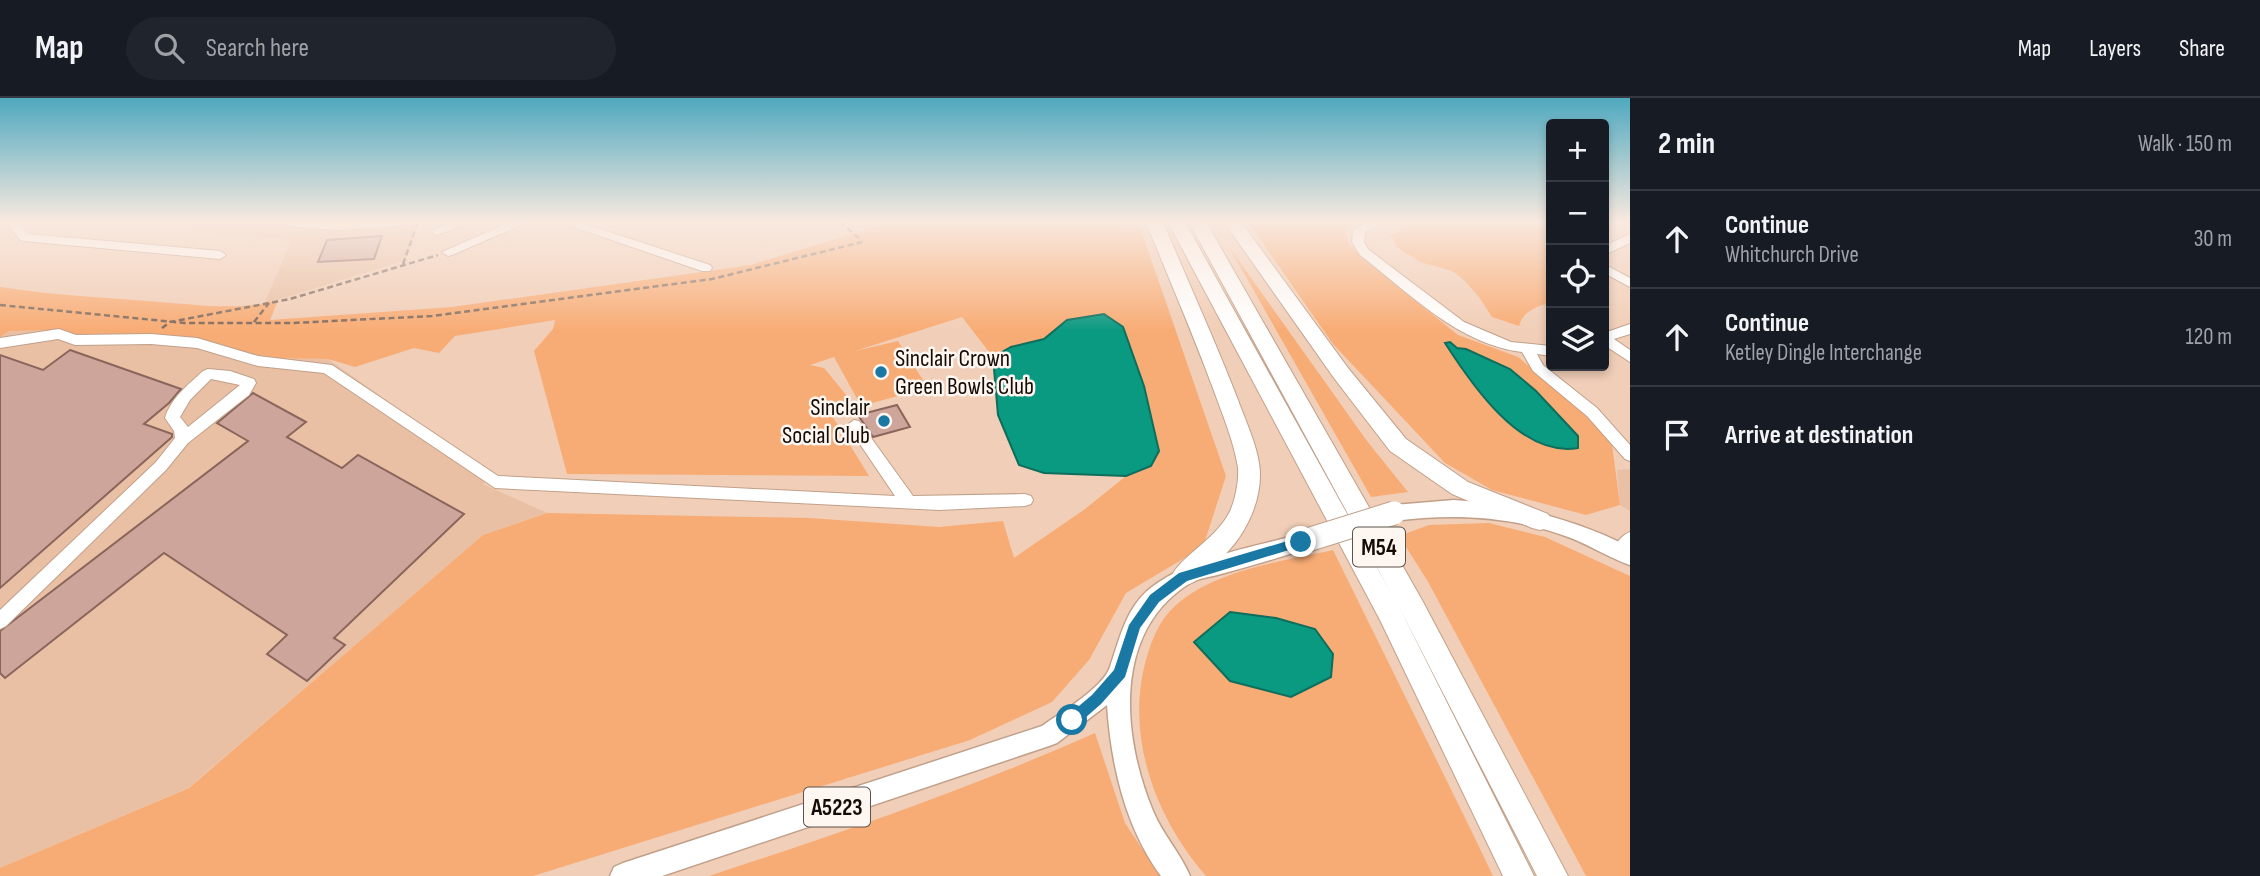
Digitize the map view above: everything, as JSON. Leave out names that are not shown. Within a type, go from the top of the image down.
[{"type":"highway","points":[[1169,258],[1214,364],[1237,425],[1249,469],[1248,486],[1240,516],[1219,546],[1184,577]]},
{"type":"highway","name":"M54","points":[[1196,258],[1389,612],[1519,876]]},
{"type":"highway","name":"M54","points":[[1217,258],[1413,608],[1553,876]]},
{"type":"highway","points":[[1258,258],[1348,382],[1398,445],[1460,488],[1540,521]]},
{"type":"main road","points":[[1177,876],[1156,846],[1135,795],[1122,752],[1117,711],[1123,658],[1135,625],[1154,599],[1184,577],[1394,513],[1429,506],[1485,510],[1540,521],[1627,549]]},
{"type":"main road","name":"A5223","points":[[623,876],[1049,735],[1097,700],[1121,673]]},
{"type":"street","points":[[676,258],[706,268]]},
{"type":"street","points":[[1372,258],[1459,325],[1509,346],[1546,351]]},
{"type":"street","points":[[1609,271],[1630,283]]},
{"type":"street","points":[[1609,337],[1630,329]]},
{"type":"street","points":[[0,343],[59,334],[75,340],[147,339],[197,343],[258,361],[327,368],[495,482],[939,504],[1025,500]]},
{"type":"street","points":[[1609,342],[1630,357]]},
{"type":"street","points":[[1528,350],[1538,368],[1592,412],[1630,455]]},
{"type":"street","points":[[0,621],[161,466],[183,439],[244,391],[249,383],[230,376],[208,374],[175,408],[172,418],[181,429],[183,439]]},
{"type":"street","points":[[855,425],[908,502]]},
{"type":"path","points":[[402,264],[404,258]]},
{"type":"path","points":[[147,339],[170,322],[270,303],[424,258]]},
{"type":"path","points":[[0,305],[170,322],[252,324],[432,316],[712,279],[796,258]]},
{"type":"path","points":[[252,324],[270,303]]},
{"type":"shaded area","points":[[284,258],[407,258],[406,260],[264,304]]},
{"type":"shaded area","points":[[773,258],[1151,258],[1226,476],[1203,547],[1126,593],[1089,660],[1052,702],[970,740],[533,876],[0,876],[0,868],[189,788],[483,535],[547,513],[810,518],[939,527],[1003,521],[1014,558],[1085,509],[1126,476],[1151,466],[1144,386],[1123,327],[1104,314],[1067,320],[1044,339],[1011,347],[993,357],[962,317],[855,351],[898,341],[928,388],[861,406],[834,357],[810,365],[824,368],[857,408],[831,414],[869,476],[567,474],[534,351],[553,329],[555,320],[455,336],[439,353],[414,348],[355,367],[328,359],[264,358],[205,341],[87,337],[59,330],[9,331],[0,337],[0,287],[205,306],[250,305],[278,300],[270,320],[452,307],[751,265]]},
{"type":"shaded area","points":[[1235,258],[1367,441],[1408,492],[1371,497]]},
{"type":"shaded area","points":[[1273,258],[1362,258],[1458,335],[1518,357],[1582,410],[1612,444],[1620,505],[1586,515],[1492,490],[1445,463],[1333,344]],"holes":[[[1450,342],[1457,348],[1510,369],[1536,391],[1546,445],[1500,417]]]},
{"type":"shaded area","points":[[1414,258],[1546,258],[1546,304],[1531,310],[1519,326],[1492,317],[1479,297],[1452,271]]},
{"type":"shaded area","points":[[59,330],[205,341],[264,358],[328,359],[493,475],[483,484],[547,513],[483,535],[188,788],[0,868],[0,337],[9,331]]},
{"type":"shaded area","points":[[1630,469],[1630,511],[1620,505],[1617,470]]},
{"type":"shaded area","points":[[1489,523],[1545,537],[1630,576],[1630,876],[1586,876],[1427,580],[1399,536],[1429,525]]},
{"type":"shaded area","points":[[1333,550],[1493,876],[1206,876],[1171,827],[1148,772],[1139,713],[1141,683],[1148,653],[1163,620],[1186,597],[1225,577]]},
{"type":"shaded area","points":[[1095,733],[1125,823],[1160,876],[709,876],[904,809]]},
{"type":"water","points":[[1104,314],[1123,327],[1144,386],[1159,451],[1151,466],[1126,476],[1044,473],[1019,465],[998,415],[993,357],[1011,347],[1044,339],[1067,320]]},
{"type":"water","points":[[1450,342],[1457,348],[1466,349],[1510,369],[1536,391],[1578,436],[1578,448],[1557,448],[1537,442],[1518,430],[1500,415],[1469,379],[1445,343]]},
{"type":"water","points":[[1230,612],[1276,618],[1315,629],[1333,654],[1331,677],[1291,697],[1230,681],[1194,642]]},
{"type":"building","points":[[320,258],[374,258],[374,259],[318,262]]},
{"type":"building","points":[[70,350],[181,389],[144,424],[172,434],[172,437],[0,588],[0,355],[43,370]]},
{"type":"building","points":[[253,393],[306,422],[287,437],[342,468],[358,455],[464,514],[334,638],[345,645],[307,681],[267,654],[287,635],[164,553],[5,678],[0,673],[0,631],[248,441],[217,423]]},
{"type":"building","name":"Sinclair Social Club","points":[[897,405],[910,427],[873,437],[858,415]]},
{"type":"place","name":"Sinclair Crown Green Bowls Club","points":[[881,372]]},
{"type":"place","name":"Sinclair Social Club","points":[[884,421]]},
{"type":"route","points":[[1072,720],[1097,700],[1121,673],[1123,658],[1135,625],[1154,599],[1184,577],[1301,542]]}]
